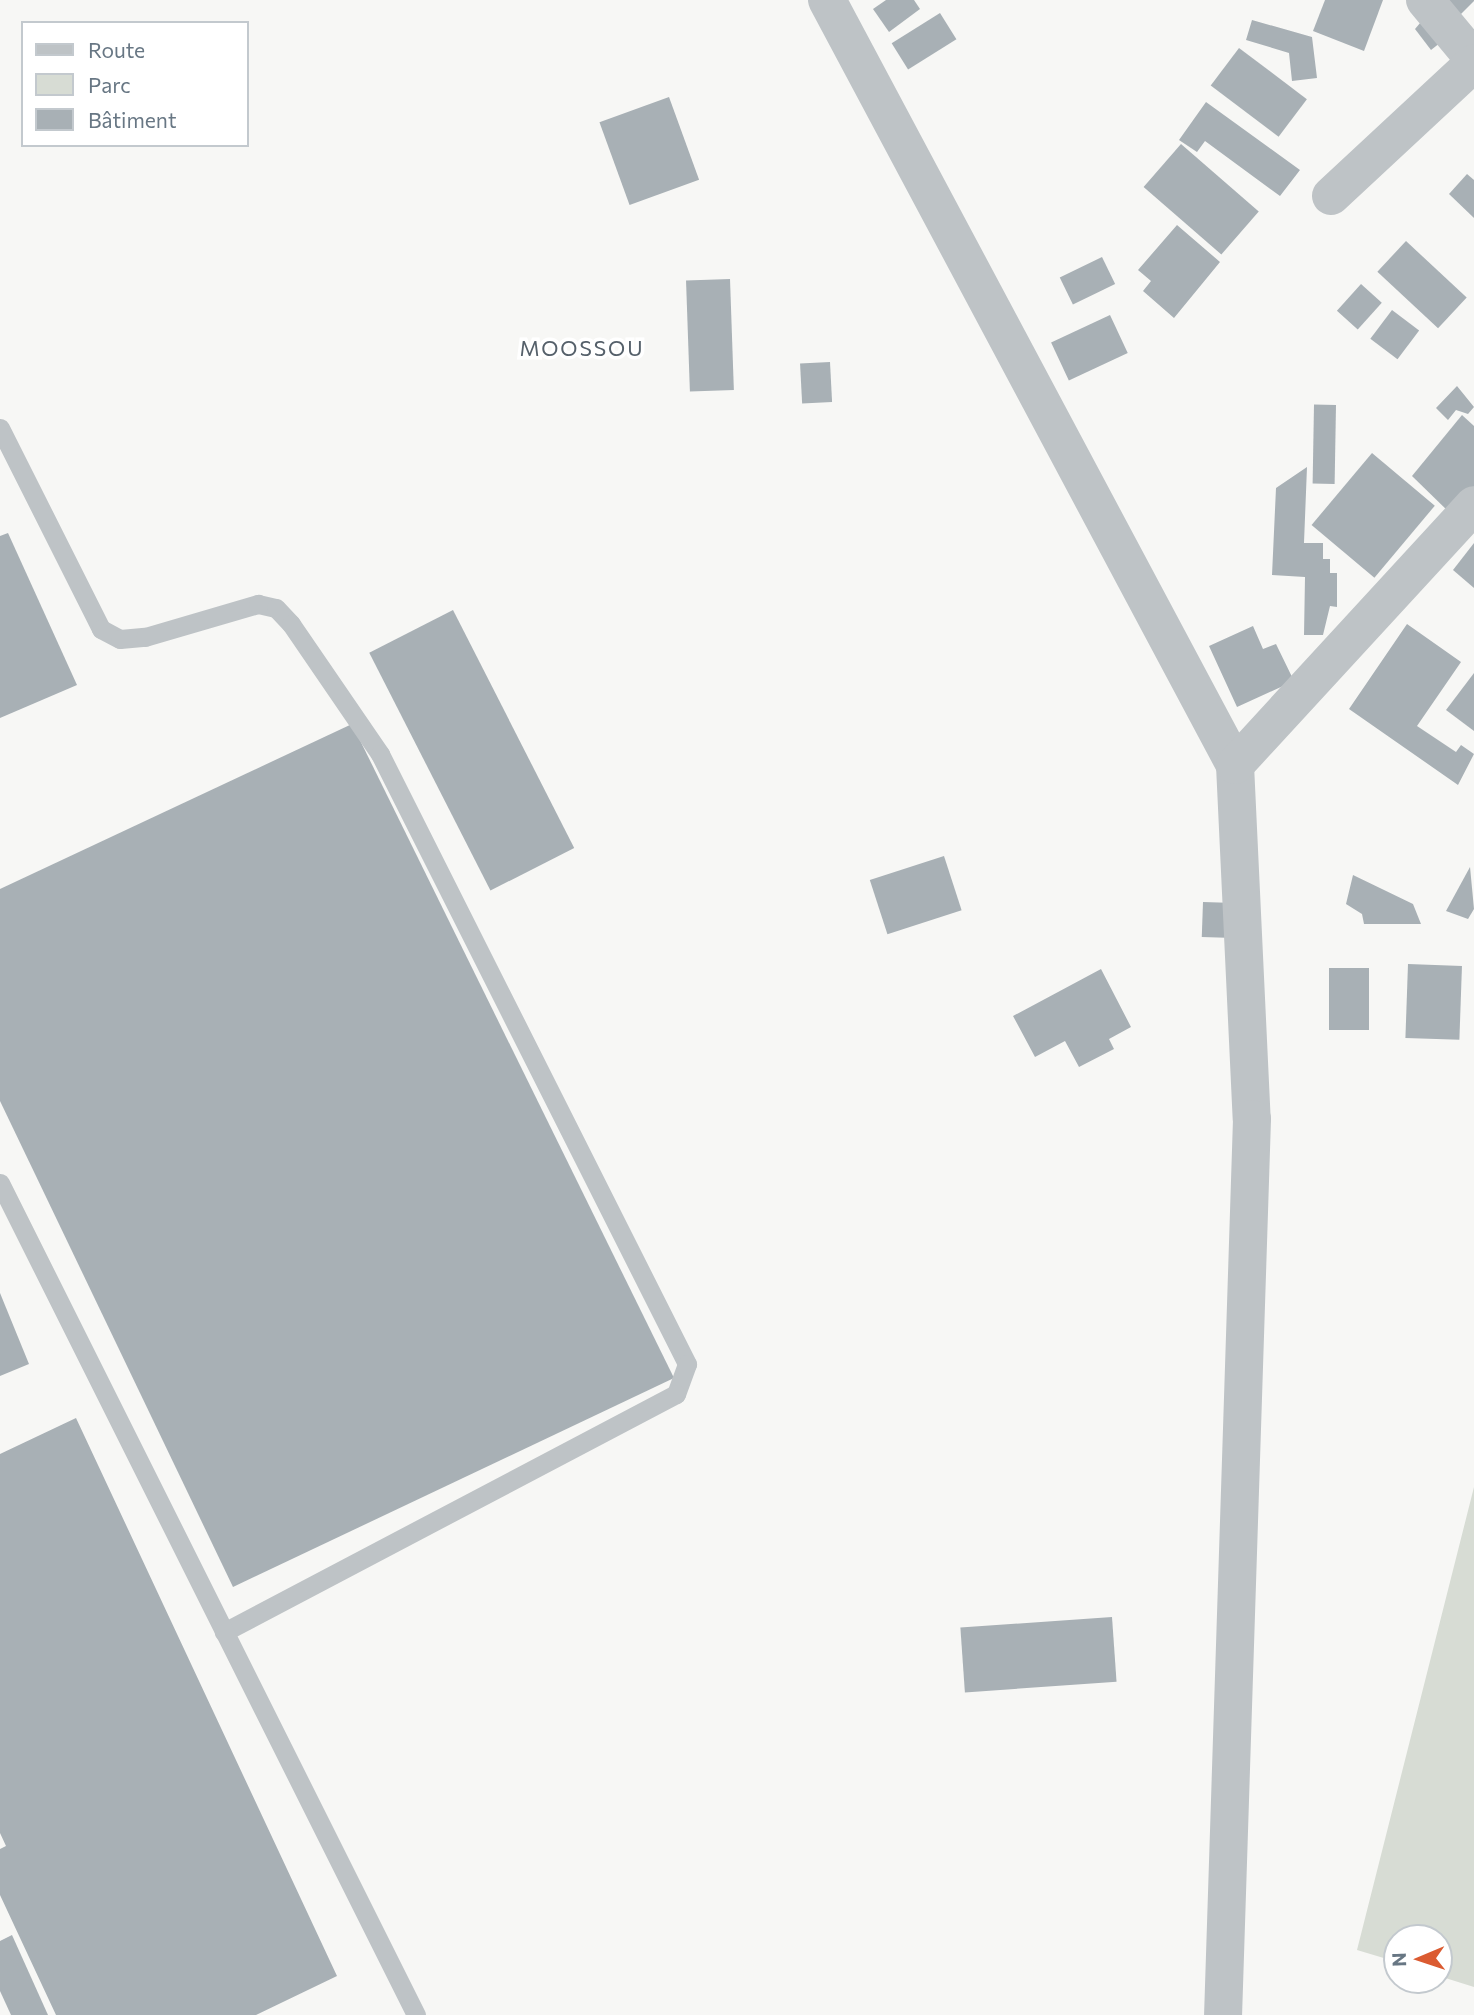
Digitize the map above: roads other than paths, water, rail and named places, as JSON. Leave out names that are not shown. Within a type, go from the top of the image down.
[{"type":"street","points":[[827,0],[1235,765],[1252,1119],[1223,2015]]},
{"type":"street","points":[[1331,195],[1474,61],[1425,0]]},
{"type":"street","points":[[1235,765],[1474,505]]},
{"type":"lane","points":[[0,428],[101,629],[120,639],[145,637],[258,604],[276,608],[291,624],[380,754],[687,1364],[676,1394],[224,1632]]},
{"type":"lane","points":[[0,1183],[416,2015]]},
{"type":"district","name":"MOOSSOU","points":[[582,348]]}]
